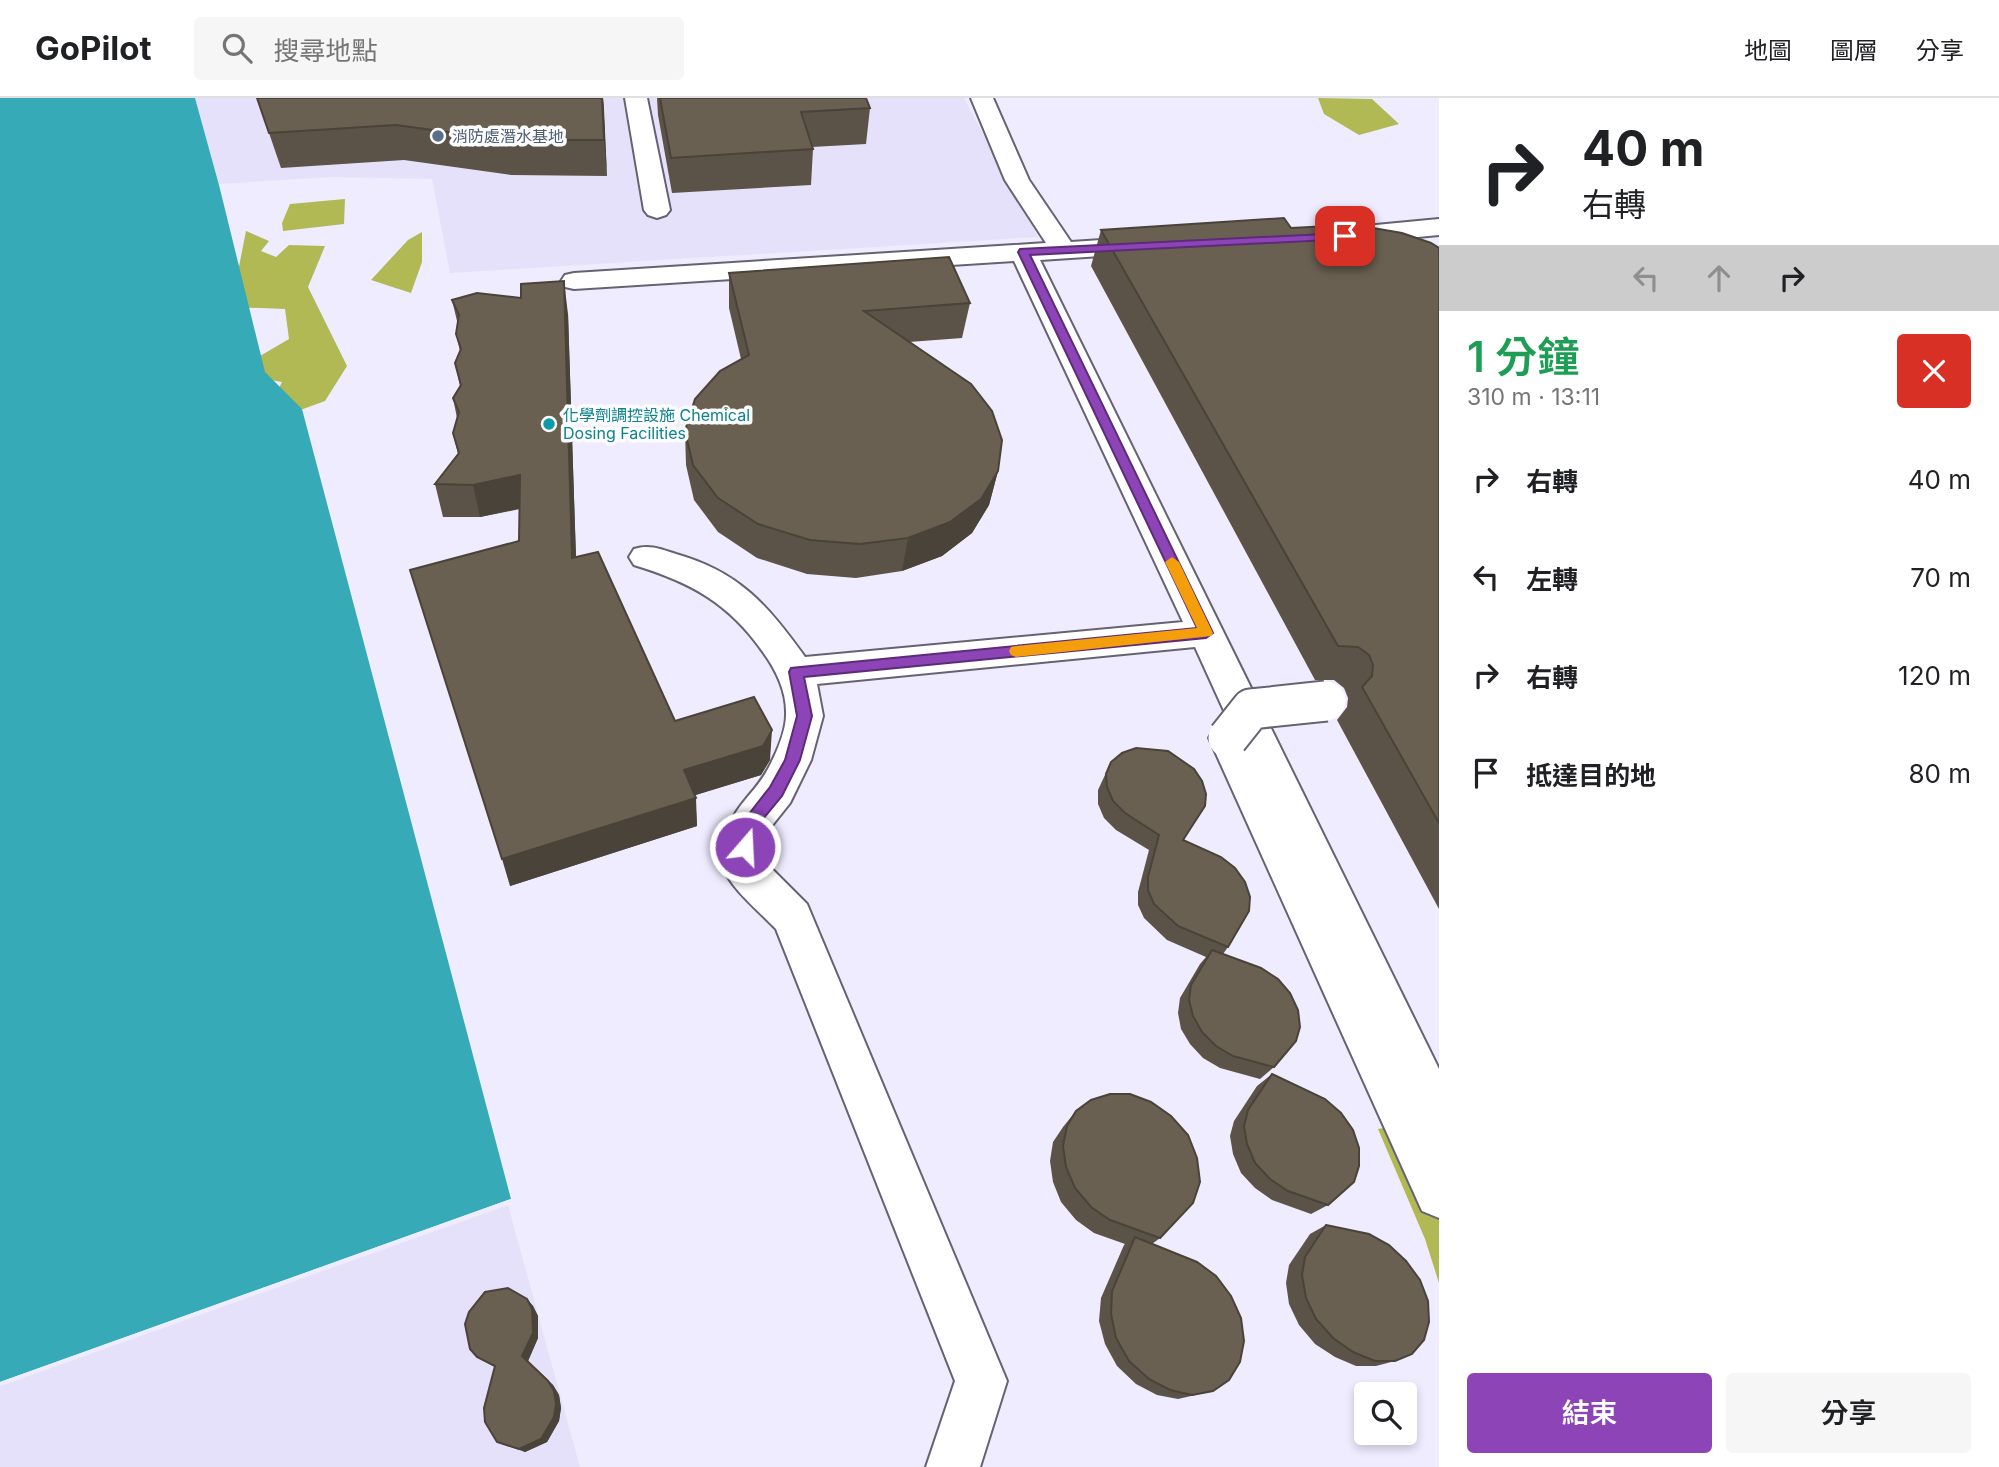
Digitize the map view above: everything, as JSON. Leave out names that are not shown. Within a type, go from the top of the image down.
[{"type":"lane","points":[[636,98],[657,210]]},
{"type":"lane","points":[[982,98],[1017,180],[1063,249]]},
{"type":"lane","points":[[1318,238],[1439,227]]},
{"type":"lane","points":[[574,281],[1171,244]]},
{"type":"lane","points":[[1023,252],[1439,1119]]},
{"type":"lane","points":[[646,557],[684,568],[736,597],[761,622],[796,672],[804,716],[796,749],[776,792],[746,828],[744,867],[792,917],[981,1381],[953,1467]]},
{"type":"lane","points":[[796,672],[1206,633]]},
{"type":"lane","points":[[1326,701],[1251,709],[1227,738],[1439,1194]]},
{"type":"shaded area","points":[[195,98],[964,98],[1038,237],[450,273],[432,179],[331,177],[219,184]]},
{"type":"shaded area","points":[[508,1205],[580,1467],[0,1467],[0,1386]]},
{"type":"green space","points":[[1318,98],[1372,99],[1399,124],[1359,135],[1324,114]]},
{"type":"green space","points":[[345,199],[344,224],[283,231],[282,223],[290,204]]},
{"type":"green space","points":[[246,231],[269,241],[261,251],[276,257],[289,245],[325,246],[308,287],[347,366],[325,401],[284,416],[274,398],[282,382],[258,378],[248,363],[289,339],[285,309],[231,307]]},
{"type":"green space","points":[[422,232],[422,262],[411,293],[371,280],[408,240]]},
{"type":"green space","points":[[1414,1122],[1439,1158],[1439,1283],[1425,1239],[1378,1129]]},
{"type":"water","points":[[0,98],[195,98],[265,372],[302,409],[511,1199],[0,1382]]},
{"type":"pier","points":[[511,1199],[512,1203],[0,1386],[0,1382]]},
{"type":"building","points":[[257,98],[602,98],[604,140],[506,140],[396,125],[269,133]]},
{"type":"building","points":[[660,98],[866,98],[870,108],[801,112],[813,149],[671,158]]},
{"type":"building","points":[[1284,218],[1291,228],[1348,225],[1373,228],[1402,233],[1439,248],[1439,823],[1362,687],[1372,676],[1373,665],[1369,655],[1358,647],[1338,646],[1101,230]]},
{"type":"building","points":[[949,257],[970,303],[864,311],[971,384],[992,411],[1002,440],[998,471],[981,499],[950,522],[908,538],[860,544],[810,540],[758,524],[718,498],[693,465],[685,431],[695,399],[720,371],[749,355],[729,273]]},
{"type":"building","points":[[564,281],[572,558],[598,552],[675,721],[754,697],[772,730],[763,746],[684,770],[696,798],[502,859],[410,570],[519,541],[520,475],[473,485],[435,484],[459,453],[453,433],[459,412],[453,398],[461,385],[455,363],[461,349],[456,334],[459,315],[452,300],[477,293],[521,298],[521,284]]},
{"type":"building","points":[[1136,748],[1168,751],[1194,769],[1202,781],[1206,794],[1205,806],[1183,840],[1221,857],[1235,868],[1245,882],[1250,897],[1249,911],[1228,947],[1178,926],[1154,904],[1148,890],[1148,877],[1159,835],[1125,813],[1113,801],[1107,787],[1106,774],[1111,762],[1122,753]]},
{"type":"building","points":[[1212,950],[1261,968],[1278,979],[1290,993],[1298,1010],[1300,1027],[1296,1041],[1274,1067],[1233,1056],[1216,1046],[1202,1032],[1193,1016],[1189,1000],[1191,985]]},
{"type":"building","points":[[1272,1074],[1325,1099],[1341,1113],[1353,1130],[1359,1148],[1359,1166],[1354,1182],[1328,1205],[1288,1191],[1270,1179],[1255,1163],[1247,1144],[1244,1126],[1248,1110]]},
{"type":"building","points":[[1110,1094],[1130,1094],[1151,1102],[1171,1116],[1188,1135],[1197,1158],[1200,1182],[1193,1203],[1160,1238],[1110,1220],[1091,1207],[1075,1188],[1066,1167],[1063,1146],[1067,1126],[1076,1111],[1091,1100]]},
{"type":"building","points":[[1326,1225],[1369,1234],[1389,1245],[1406,1261],[1420,1280],[1428,1301],[1429,1322],[1424,1340],[1412,1354],[1395,1361],[1375,1361],[1353,1352],[1333,1338],[1316,1319],[1306,1298],[1302,1275],[1305,1257]]},
{"type":"building","points":[[1135,1237],[1197,1262],[1216,1276],[1231,1296],[1241,1318],[1244,1341],[1240,1362],[1229,1380],[1213,1391],[1192,1395],[1170,1390],[1149,1379],[1129,1361],[1116,1338],[1111,1314],[1112,1291]]},
{"type":"building","points":[[508,1288],[527,1299],[532,1309],[533,1333],[522,1356],[548,1381],[554,1391],[556,1404],[554,1417],[541,1439],[519,1449],[497,1442],[485,1422],[484,1408],[495,1366],[477,1357],[470,1349],[465,1324],[469,1312],[485,1292]]},
{"type":"slow traffic","points":[[1016,651],[1206,633],[1172,562]]},
{"type":"place","name":"消防處潛水基地","points":[[438,136]]},
{"type":"place","name":"化學劑調控設施 Chemical Dosing Facilities","points":[[549,424]]},
{"type":"route","points":[[745,847],[746,828],[776,792],[792,760],[804,716],[796,672],[1206,633],[1023,252],[1345,236]]}]
